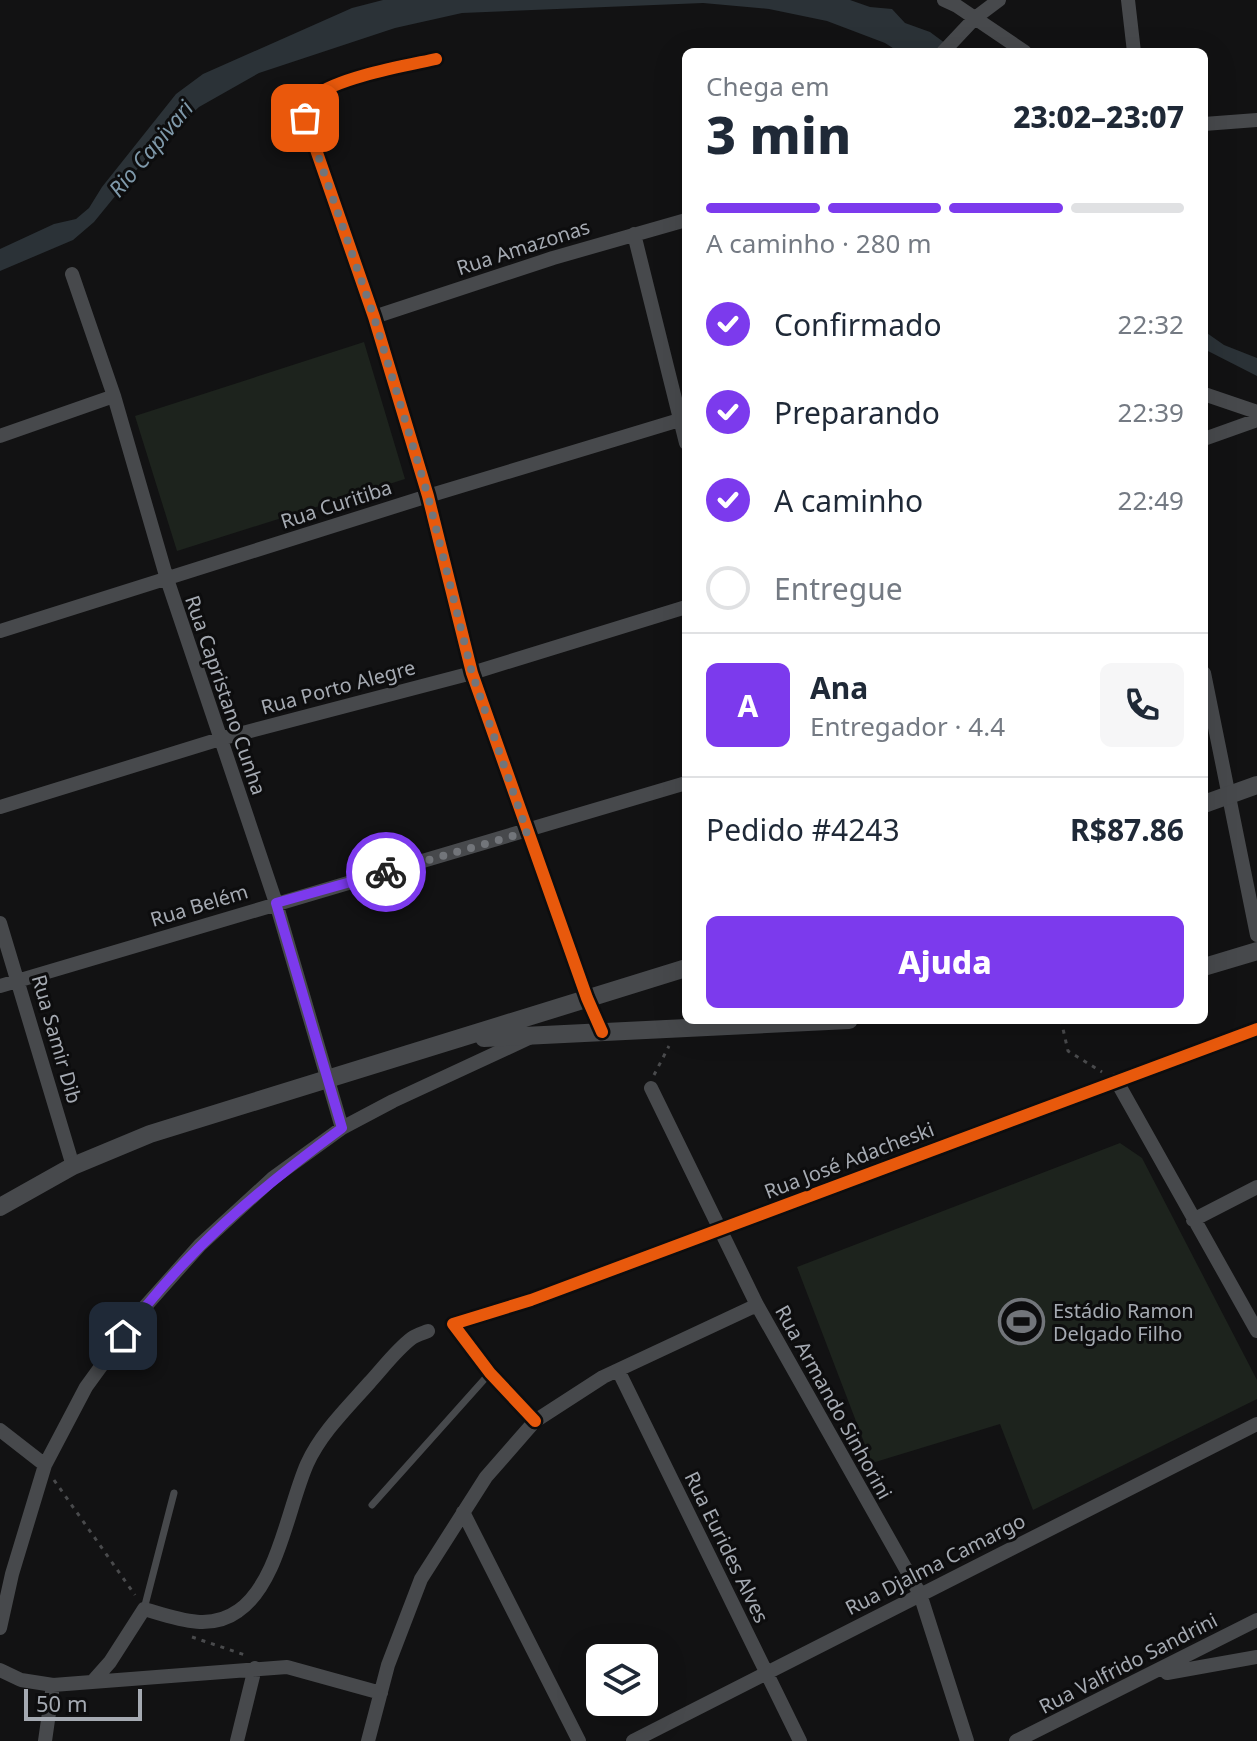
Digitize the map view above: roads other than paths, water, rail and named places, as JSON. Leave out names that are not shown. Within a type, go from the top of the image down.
[{"type":"street","points":[[944,0],[1019,48]]},
{"type":"street","points":[[947,48],[975,18],[999,0]]},
{"type":"street","points":[[1128,0],[1134,48]]},
{"type":"street","points":[[436,59],[350,81],[316,96],[305,107],[308,131],[374,317],[428,496],[472,673],[587,998],[602,1032]]},
{"type":"street","points":[[1208,124],[1257,120]]},
{"type":"street","name":"Rua Amazonas","points":[[374,317],[553,258],[682,221]]},
{"type":"street","points":[[634,234],[682,419]]},
{"type":"street","name":"Rua Capristano Cunha","points":[[72,274],[114,396],[167,579],[276,903],[342,1128]]},
{"type":"street","points":[[1208,395],[1257,412]]},
{"type":"street","points":[[0,436],[114,396]]},
{"type":"street","name":"Rua Curitiba","points":[[0,631],[682,419]]},
{"type":"street","points":[[1208,438],[1257,420]]},
{"type":"street","name":"Rua Porto Alegre","points":[[0,807],[220,739],[472,673],[682,608]]},
{"type":"street","points":[[1208,692],[1257,935]]},
{"type":"street","name":"Rua Belém","points":[[0,986],[682,784]]},
{"type":"street","points":[[1208,803],[1257,785]]},
{"type":"street","name":"Rua Samir Dib","points":[[0,923],[73,1166]]},
{"type":"street","points":[[1208,966],[1257,951]]},
{"type":"street","points":[[0,1207],[73,1166],[150,1134],[682,969]]},
{"type":"street","points":[[456,1039],[734,1024]]},
{"type":"street","name":"Rua José Adacheski","points":[[490,1373],[453,1324],[497,1312],[1257,1029]]},
{"type":"street","points":[[0,1628],[12,1574],[45,1465],[86,1387],[161,1288],[200,1245],[273,1178],[342,1128],[535,1035]]},
{"type":"street","points":[[1116,1080],[1257,1331]]},
{"type":"street","name":"Rua Armando Sinhorini","points":[[651,1088],[757,1305],[920,1594],[967,1741]]},
{"type":"street","points":[[1193,1220],[1257,1187]]},
{"type":"street","points":[[368,1741],[388,1665],[421,1579],[486,1477],[535,1421],[603,1377],[757,1305]]},
{"type":"street","points":[[94,1680],[110,1662],[144,1609],[186,1622],[213,1622],[238,1611],[273,1564],[307,1464],[322,1436],[390,1359],[413,1338],[428,1331]]},
{"type":"street","name":"Rua Eurides Alves","points":[[618,1370],[800,1741]]},
{"type":"street","points":[[490,1373],[535,1421]]},
{"type":"street","name":"Rua Djalma Camargo","points":[[633,1741],[1257,1424]]},
{"type":"street","points":[[0,1430],[45,1465]]},
{"type":"street","points":[[463,1512],[579,1741]]},
{"type":"street","name":"Rua Valfrido Sandrini","points":[[1016,1741],[1257,1620]]},
{"type":"street","points":[[1150,1676],[1257,1657]]},
{"type":"street","points":[[0,1670],[21,1680],[53,1685],[287,1667],[381,1693]]},
{"type":"street","points":[[237,1741],[255,1668]]},
{"type":"street","points":[[45,1741],[53,1685]]},
{"type":"lane","points":[[372,1505],[490,1373]]},
{"type":"lane","points":[[144,1609],[174,1493]]},
{"type":"water","name":"Rio Capivari","points":[[383,0],[850,0],[870,7],[892,9],[905,23],[930,32],[952,48],[893,48],[827,21],[769,9],[703,3],[462,13],[395,28],[259,73],[199,107],[152,151],[94,222],[73,240],[0,271],[0,249],[54,224],[76,219],[89,208],[102,187],[176,94],[203,74],[352,8]]},
{"type":"water","points":[[1208,334],[1224,345],[1257,358],[1257,376],[1208,351]]},
{"type":"place","name":"Estádio Ramon Delgado Filho","points":[[1022,1321]]}]
